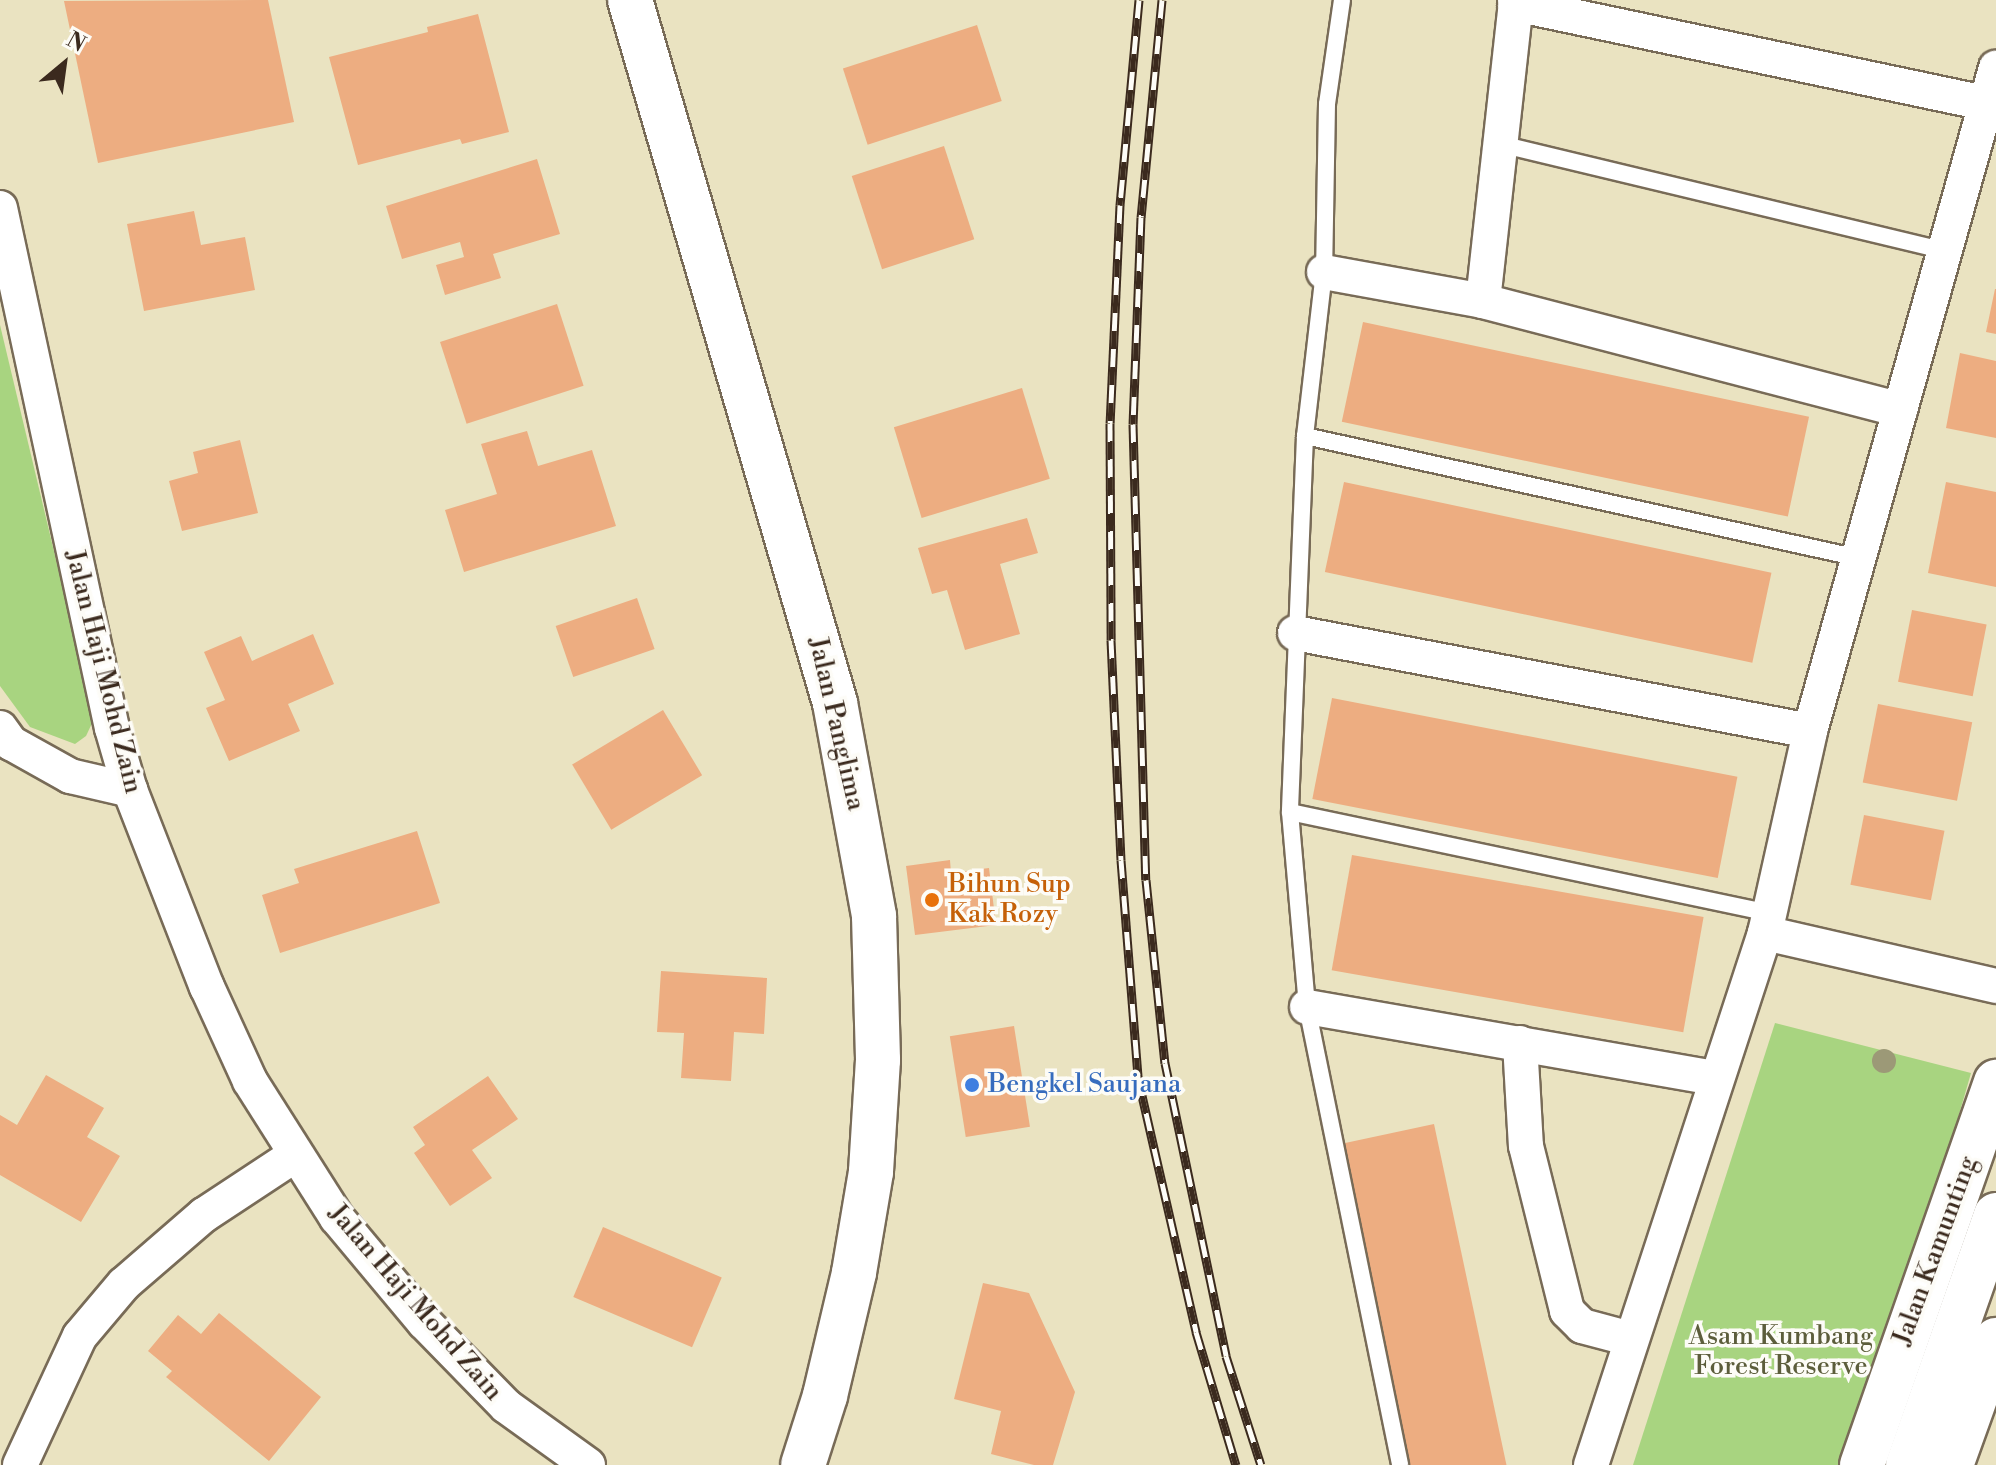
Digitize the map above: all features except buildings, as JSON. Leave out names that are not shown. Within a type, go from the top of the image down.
[{"type":"main road","name":"Jalan Panglima","points":[[630,0],[835,703],[874,916],[878,1060],[871,1172],[851,1288],[825,1396],[803,1465]]},
{"type":"main road","name":"Jalan Kamunting","points":[[1862,1465],[1996,1082]]},
{"type":"main road","name":"Jalan Kamunting","points":[[1908,1465],[1996,1215]]},
{"type":"main road","points":[[1951,1465],[1996,1340]]},
{"type":"street","points":[[1483,301],[1515,2],[1986,103]]},
{"type":"street","points":[[1591,1465],[1767,923],[1810,731],[1996,68]]},
{"type":"street","name":"Jalan Haji Mohd Zain","points":[[0,208],[112,728],[130,790],[207,987],[250,1081],[337,1218],[424,1322],[506,1406],[588,1465]]},
{"type":"street","points":[[1324,272],[1483,301],[1900,410]]},
{"type":"street","points":[[1295,633],[1810,731]]},
{"type":"street","points":[[0,728],[11,743],[70,776],[130,790]]},
{"type":"street","points":[[1767,923],[1996,986]]},
{"type":"street","points":[[1307,1007],[1715,1078]]},
{"type":"street","points":[[1520,1043],[1526,1146],[1567,1311],[1582,1326],[1631,1339]]},
{"type":"street","points":[[20,1465],[80,1336],[124,1284],[204,1215],[295,1155]]},
{"type":"lane","points":[[1342,0],[1327,104],[1324,272],[1305,436],[1290,812],[1307,1007],[1400,1465]]},
{"type":"lane","points":[[1500,144],[1945,251]]},
{"type":"lane","points":[[1305,436],[1859,558]]},
{"type":"lane","points":[[1290,812],[1767,923]]},
{"type":"green space","points":[[0,325],[94,719],[86,736],[75,744],[30,727],[0,686]]},
{"type":"green space","name":"Asam Kumbang Forest Reserve","points":[[1775,1023],[1971,1073],[1858,1465],[1633,1465]]},
{"type":"railway","points":[[1139,0],[1120,205],[1110,423],[1111,640],[1121,860],[1138,1078],[1196,1332],[1236,1465]]},
{"type":"railway","points":[[1162,0],[1141,217],[1133,424],[1146,880],[1165,1063],[1226,1356],[1261,1465]]},
{"type":"place","name":"Bihun Sup Kak Rozy","points":[[932,900]]},
{"type":"place","name":"Bengkel Saujana","points":[[972,1085]]}]
